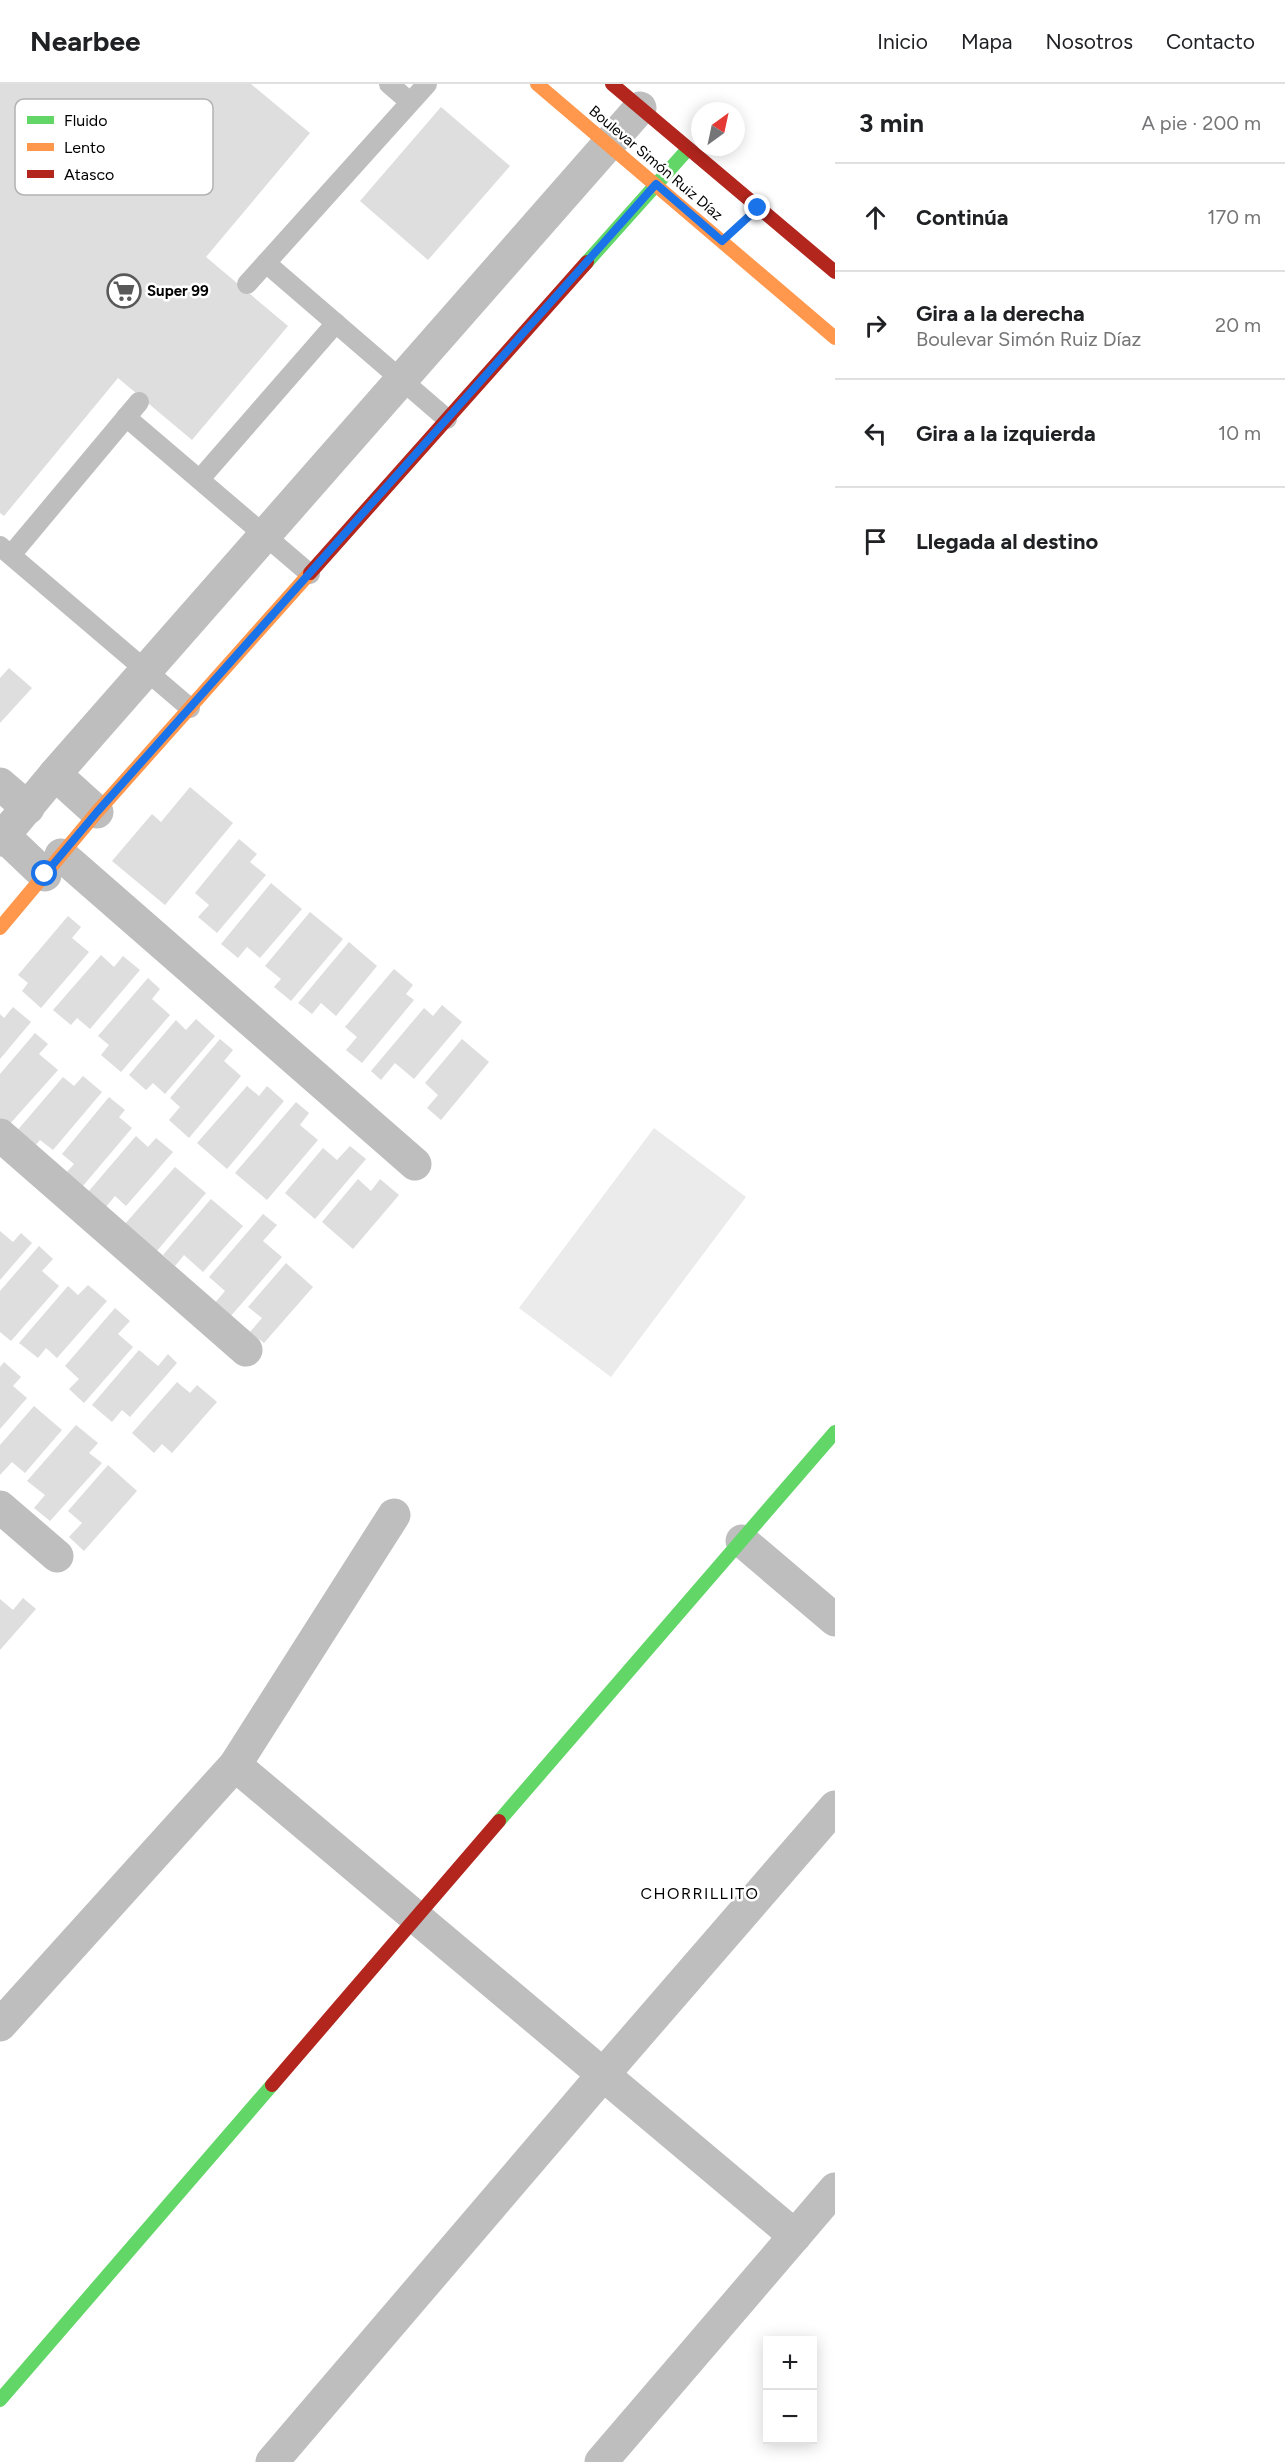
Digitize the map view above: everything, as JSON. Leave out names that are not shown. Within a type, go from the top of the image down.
[{"type":"street","name":"Boulevar Simón Ruiz Díaz","points":[[537,84],[656,184],[726,238],[835,338]]},
{"type":"street","points":[[612,84],[688,149],[755,211],[835,272]]},
{"type":"street","points":[[415,1164],[53,865],[2,838],[55,774],[640,108]]},
{"type":"street","points":[[0,928],[97,812],[688,149]]},
{"type":"street","points":[[55,774],[97,812]]},
{"type":"street","points":[[0,784],[28,808]]},
{"type":"street","points":[[0,1135],[246,1350]]},
{"type":"street","points":[[0,2400],[835,1432]]},
{"type":"street","points":[[0,1507],[57,1556]]},
{"type":"street","points":[[0,2025],[235,1765],[394,1515]]},
{"type":"street","points":[[742,1540],[835,1620]]},
{"type":"street","points":[[235,1765],[418,1916],[602,2076],[795,2236]]},
{"type":"street","points":[[272,2462],[835,1807]]},
{"type":"street","points":[[601,2462],[835,2189]]},
{"type":"lane","points":[[389,84],[410,102]]},
{"type":"lane","points":[[247,284],[427,84]]},
{"type":"lane","points":[[266,263],[447,420]]},
{"type":"lane","points":[[200,479],[336,323]]},
{"type":"lane","points":[[190,708],[5,550],[132,409],[200,479],[310,574]]},
{"type":"shaded area","points":[[654,1128],[746,1197],[611,1377],[519,1308]]},
{"type":"building","name":"Super 99","points":[[0,84],[251,84],[310,133],[206,257],[288,326],[192,440],[118,378],[4,516],[0,513]]},
{"type":"building","points":[[441,107],[510,166],[428,260],[360,201]]},
{"type":"building","points":[[9,668],[32,688],[0,723],[0,678]]},
{"type":"building","points":[[190,787],[233,823],[165,905],[112,861],[152,814],[161,822]]},
{"type":"building","points":[[239,839],[257,854],[250,862],[266,875],[217,933],[198,917],[209,905],[195,893]]},
{"type":"building","points":[[271,883],[302,909],[260,958],[247,947],[238,958],[221,944]]},
{"type":"building","points":[[310,912],[343,939],[291,1001],[274,987],[281,979],[265,966]]},
{"type":"building","points":[[68,916],[81,927],[72,938],[89,952],[41,1008],[22,991],[28,983],[18,975]]},
{"type":"building","points":[[349,942],[377,966],[336,1016],[321,1003],[312,1014],[298,1003]]},
{"type":"building","points":[[101,955],[114,967],[123,956],[140,970],[90,1029],[77,1018],[71,1025],[53,1010]]},
{"type":"building","points":[[394,969],[413,985],[406,994],[414,1000],[362,1063],[346,1050],[357,1037],[345,1027]]},
{"type":"building","points":[[148,978],[160,989],[152,999],[170,1015],[121,1072],[101,1055],[109,1045],[98,1036]]},
{"type":"building","points":[[442,1005],[462,1022],[414,1079],[395,1063],[381,1080],[371,1071],[424,1008],[433,1016]]},
{"type":"building","points":[[13,1007],[31,1022],[0,1059],[0,1014],[4,1018]]},
{"type":"building","points":[[196,1019],[215,1036],[165,1094],[153,1083],[146,1090],[129,1075],[176,1020],[186,1030]]},
{"type":"building","points":[[35,1033],[48,1044],[39,1054],[58,1070],[8,1126],[0,1119],[0,1074]]},
{"type":"building","points":[[220,1039],[233,1050],[224,1061],[241,1076],[189,1138],[169,1120],[180,1107],[170,1098]]},
{"type":"building","points":[[462,1039],[489,1062],[441,1120],[427,1108],[438,1095],[425,1083]]},
{"type":"building","points":[[83,1076],[102,1092],[53,1150],[40,1140],[34,1147],[16,1132],[63,1077],[74,1086]]},
{"type":"building","points":[[247,1086],[259,1096],[267,1086],[284,1101],[227,1169],[197,1143]]},
{"type":"building","points":[[109,1097],[125,1110],[119,1117],[132,1128],[82,1187],[66,1173],[74,1164],[62,1154]]},
{"type":"building","points":[[296,1102],[309,1113],[300,1125],[318,1140],[267,1200],[235,1173]]},
{"type":"building","points":[[136,1136],[148,1147],[156,1138],[173,1152],[126,1206],[115,1196],[106,1207],[88,1192]]},
{"type":"building","points":[[350,1146],[366,1159],[315,1219],[285,1193],[323,1148],[337,1160]]},
{"type":"building","points":[[175,1167],[206,1193],[156,1252],[124,1225]]},
{"type":"building","points":[[358,1179],[371,1191],[380,1179],[399,1195],[353,1249],[322,1222]]},
{"type":"building","points":[[211,1199],[243,1226],[203,1272],[184,1255],[175,1266],[163,1255]]},
{"type":"building","points":[[263,1214],[277,1225],[263,1241],[282,1257],[230,1317],[214,1304],[225,1291],[209,1277]]},
{"type":"building","points":[[0,1231],[13,1242],[21,1233],[32,1243],[0,1280]]},
{"type":"building","points":[[39,1246],[53,1259],[42,1271],[59,1286],[11,1341],[0,1332],[0,1291]]},
{"type":"building","points":[[286,1263],[313,1287],[264,1343],[250,1332],[262,1318],[248,1307]]},
{"type":"building","points":[[88,1285],[107,1301],[57,1358],[46,1348],[38,1358],[19,1343],[68,1286],[78,1295]]},
{"type":"building","points":[[115,1308],[130,1321],[118,1334],[133,1347],[84,1403],[69,1389],[79,1379],[65,1366]]},
{"type":"building","points":[[139,1350],[158,1366],[168,1354],[177,1363],[130,1417],[122,1410],[112,1422],[92,1405]]},
{"type":"building","points":[[4,1362],[21,1377],[13,1386],[27,1398],[0,1429],[0,1367]]},
{"type":"building","points":[[177,1382],[190,1393],[197,1385],[217,1402],[172,1453],[162,1444],[154,1453],[132,1433]]},
{"type":"building","points":[[34,1406],[62,1430],[25,1473],[12,1462],[0,1475],[0,1445]]},
{"type":"building","points":[[76,1425],[98,1443],[89,1453],[102,1463],[50,1521],[34,1508],[45,1495],[27,1481]]},
{"type":"building","points":[[108,1465],[137,1491],[84,1551],[69,1537],[82,1523],[68,1511]]},
{"type":"building","points":[[23,1598],[36,1609],[0,1650],[0,1599],[13,1610]]},
{"type":"traffic: fast","points":[[587,262],[688,149]]},
{"type":"traffic: fast","points":[[499,1821],[835,1432]]},
{"type":"traffic: fast","points":[[0,2400],[272,2085]]},
{"type":"traffic: slow","points":[[537,84],[835,338]]},
{"type":"traffic: slow","points":[[0,928],[97,812],[310,573]]},
{"type":"traffic: jam","points":[[612,84],[835,272]]},
{"type":"traffic: jam","points":[[310,573],[587,262]]},
{"type":"traffic: jam","points":[[272,2085],[499,1821]]},
{"type":"place","name":"Super 99","points":[[124,291]]},
{"type":"district","name":"CHORRILLITO","points":[[700,1893]]},
{"type":"route","points":[[45,874],[97,812],[656,184],[722,241],[758,208]]}]
